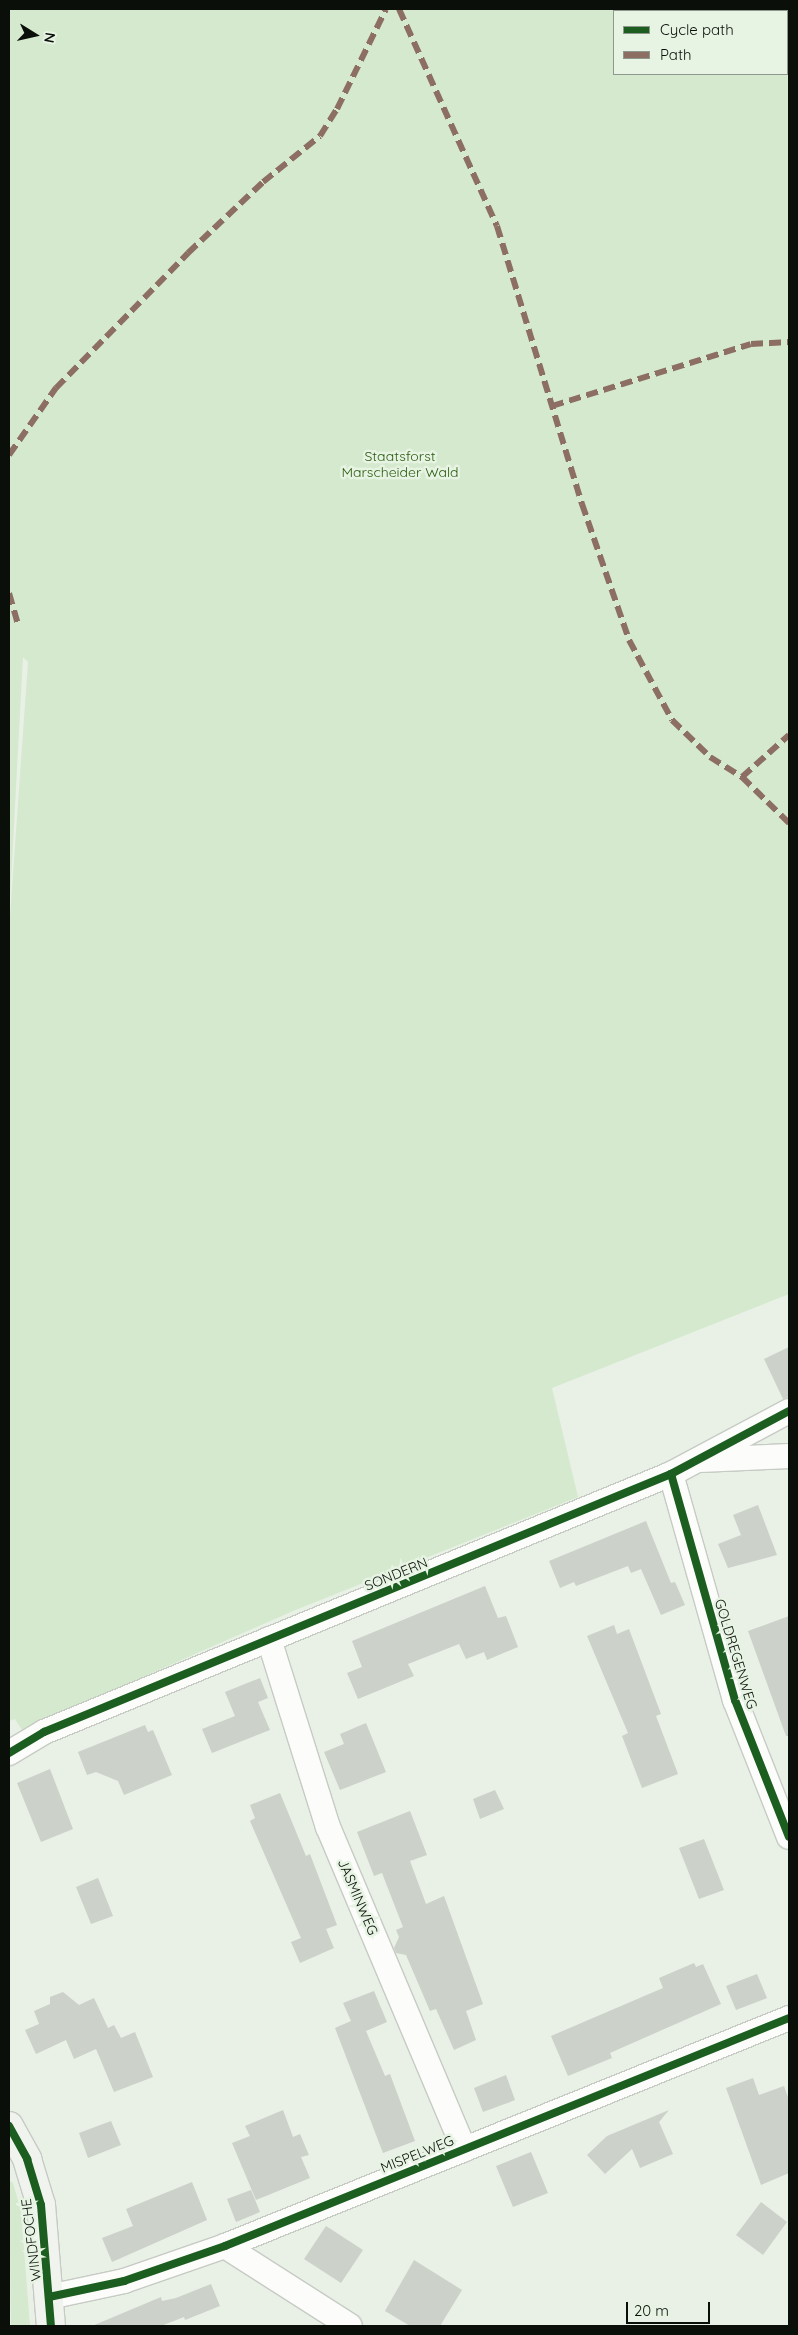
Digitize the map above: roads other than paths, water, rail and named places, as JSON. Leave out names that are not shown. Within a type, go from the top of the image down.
[{"type":"main road","name":"WINDFOCHE","points":[[9,2126],[27,2159],[41,2205],[51,2326]]},
{"type":"street","name":"SONDERN","points":[[9,1753],[44,1732],[671,1474],[789,1411]]},
{"type":"street","points":[[694,1461],[789,1456]]},
{"type":"street","name":"GOLDREGENWEG","points":[[671,1474],[735,1700],[789,1837]]},
{"type":"street","name":"JASMINWEG","points":[[269,1639],[328,1827],[464,2149]]},
{"type":"street","name":"MISPELWEG","points":[[49,2297],[66,2296],[124,2282],[225,2246],[789,2018]]},
{"type":"street","points":[[225,2246],[350,2326]]},
{"type":"park label","name":"Staatsforst Marscheider Wald","points":[[400,464]]}]
